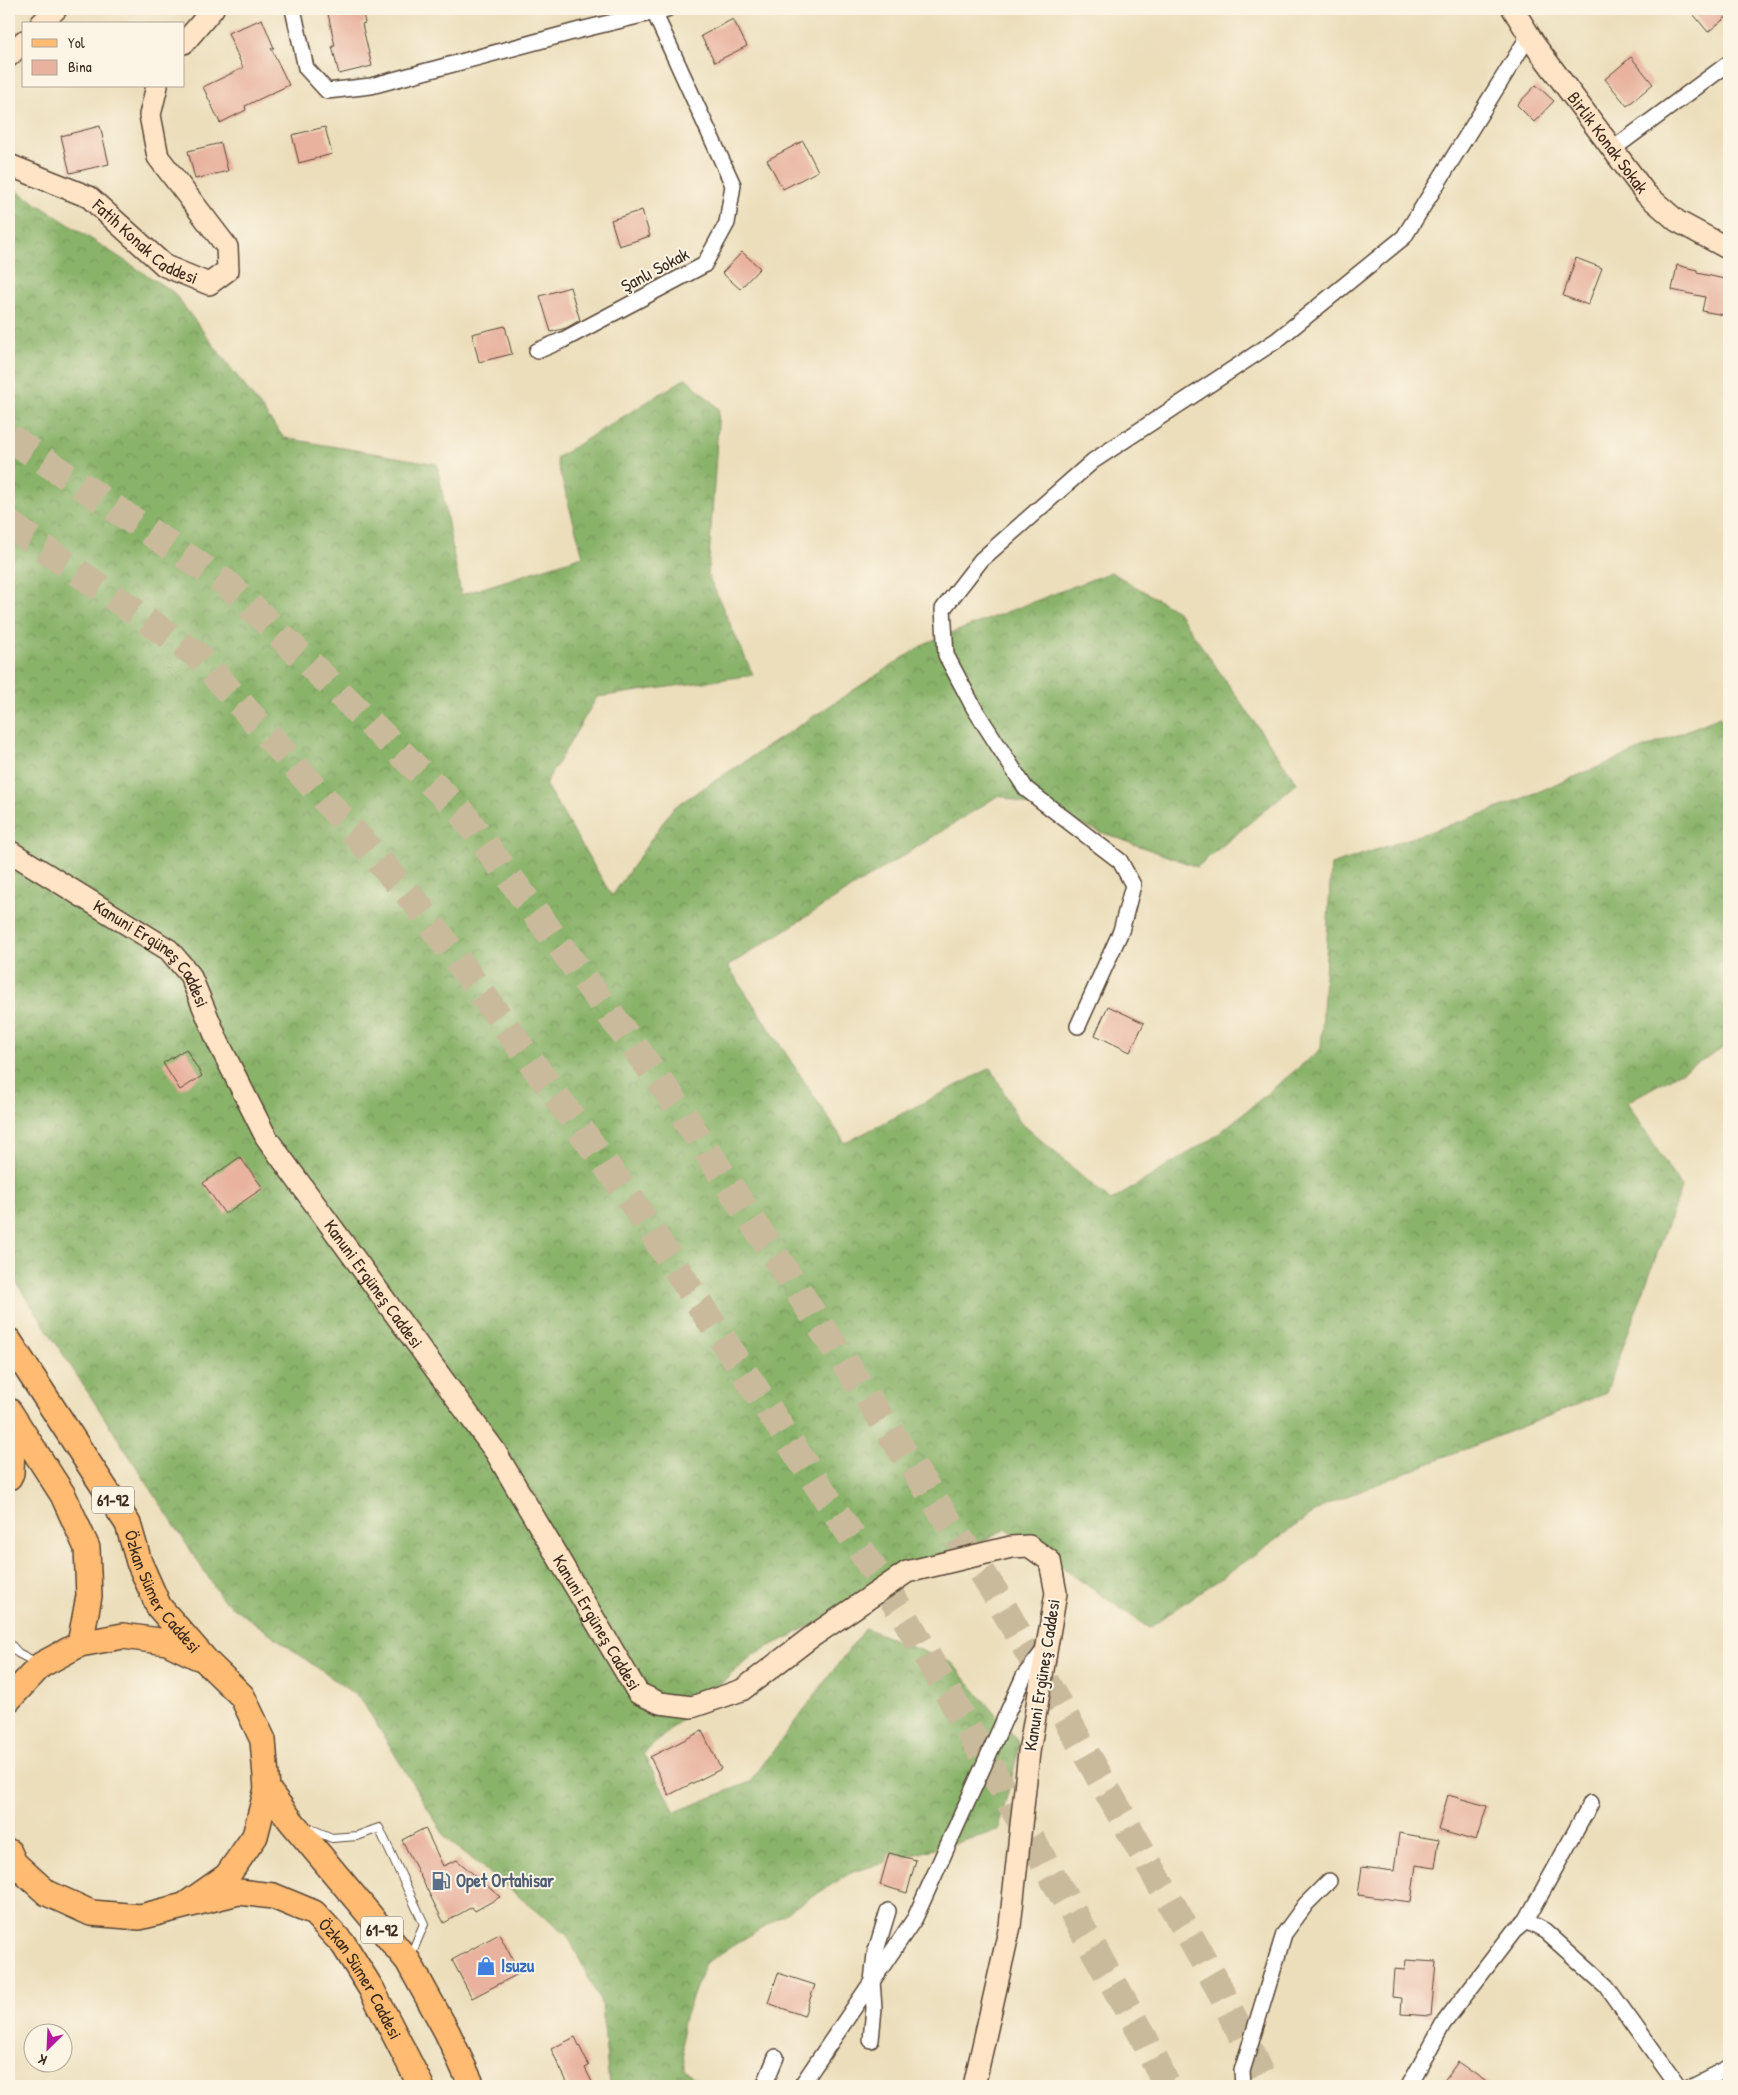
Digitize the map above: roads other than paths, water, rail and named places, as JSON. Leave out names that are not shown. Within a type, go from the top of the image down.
[{"type":"main road","name":"Özkan Sümer Caddesi","points":[[9,1341],[128,1524],[139,1562],[160,1607],[207,1662],[242,1696],[263,1740],[267,1789],[255,1836],[227,1876],[187,1904]]},
{"type":"main road","name":"61-92","points":[[9,1411],[63,1495],[87,1548],[89,1596],[80,1644]]},
{"type":"main road","points":[[9,1433],[12,1445],[11,1474],[9,1477]]},
{"type":"main road","name":"Özkan Sümer Caddesi","points":[[9,1699],[41,1665],[80,1644],[123,1636],[167,1642],[207,1662]]},
{"type":"main road","name":"61-92","points":[[267,1789],[291,1821],[408,1961],[447,2032],[472,2086]]},
{"type":"main road","name":"Özkan Sümer Caddesi","points":[[9,1852],[14,1862],[47,1893],[91,1913],[140,1917],[239,1892],[273,1896],[314,1913],[344,1945],[421,2086]]},
{"type":"street","points":[[43,22],[56,9]]},
{"type":"street","points":[[185,42],[213,9]]},
{"type":"street","points":[[293,9],[306,68],[327,91],[371,86],[660,10]]},
{"type":"street","name":"Birlik Konak Sokak","points":[[1513,9],[1537,48],[1646,194],[1677,221],[1729,248]]},
{"type":"street","name":"Şanlı Sokak","points":[[537,351],[563,340],[704,265],[728,223],[733,185],[660,10]]},
{"type":"street","points":[[1078,1026],[1121,931],[1133,885],[1120,861],[1026,789],[974,708],[946,655],[942,609],[981,560],[1092,461],[1278,340],[1404,237],[1530,34]]},
{"type":"street","points":[[9,56],[22,43]]},
{"type":"street","points":[[1613,149],[1729,63]]},
{"type":"street","name":"Fatih Konak Caddesi","points":[[9,165],[89,197],[165,266],[209,284],[228,270],[227,247],[158,157],[150,115],[157,88]]},
{"type":"street","name":"Kanuni Ergüneş Caddesi","points":[[9,851],[169,950],[190,975],[218,1042],[266,1138],[495,1451],[638,1692],[660,1703],[692,1707],[742,1690],[810,1638],[907,1572],[1011,1547],[1029,1546],[1050,1562],[1056,1593],[1029,1752],[1010,1926],[974,2086]]},
{"type":"street","points":[[801,2086],[915,1918],[1024,1676],[1047,1646]]},
{"type":"street","points":[[1409,2086],[1443,2024],[1514,1931],[1526,1921],[1591,1803]]},
{"type":"street","points":[[1243,2086],[1242,2071],[1284,1934],[1306,1904],[1329,1880]]},
{"type":"street","points":[[871,2040],[874,2008],[872,1981],[875,1954],[888,1911]]},
{"type":"street","points":[[1526,1921],[1545,1931],[1606,1986],[1678,2086]]},
{"type":"street","points":[[764,2086],[776,2057]]},
{"type":"street","points":[[1693,2086],[1729,2068]]},
{"type":"lane","points":[[9,1644],[18,1653],[41,1665]]},
{"type":"lane","points":[[291,1821],[332,1838],[357,1836],[379,1828],[424,1924],[408,1961]]},
{"type":"tunnel","points":[[9,437],[230,586],[462,813],[672,1098],[995,1593],[1218,1986],[1266,2086]]},
{"type":"tunnel","points":[[9,524],[198,656],[416,903],[627,1194],[906,1619],[1142,2034],[1167,2086]]},
{"type":"place","name":"Opet Ortahisar","points":[[441,1881]]},
{"type":"place","name":"Isuzu","points":[[486,1966]]}]
